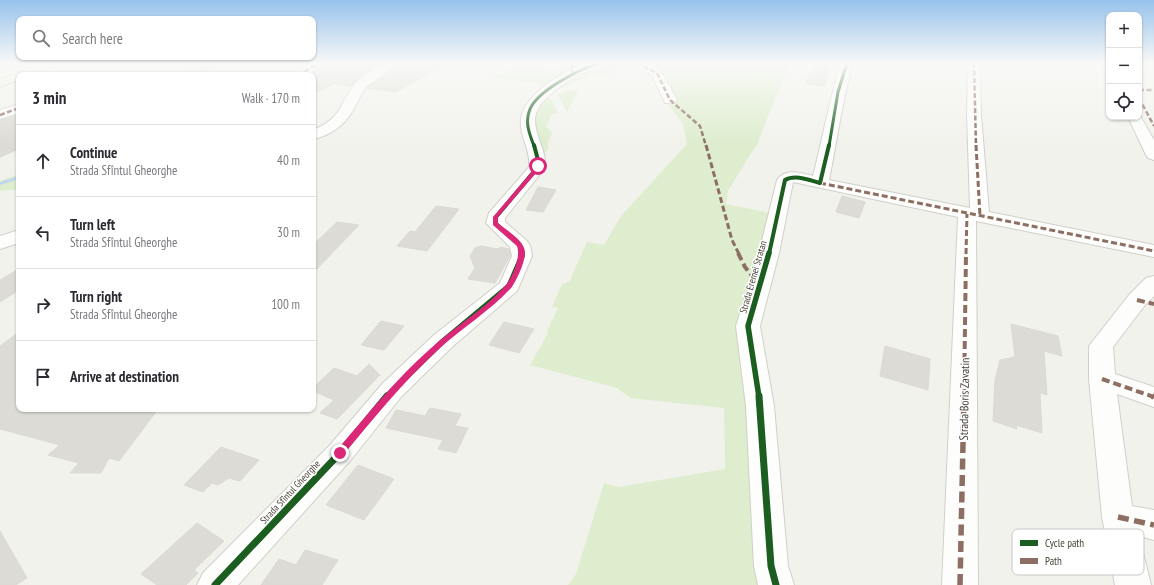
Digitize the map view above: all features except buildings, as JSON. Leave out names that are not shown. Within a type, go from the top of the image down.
[{"type":"street","points":[[316,134],[336,123],[344,114],[358,90]]},
{"type":"street","name":"Strada Sfîntul Gheorghe","points":[[215,585],[340,453],[392,390],[443,341],[509,286],[518,268],[522,256],[522,250],[520,245],[495,223],[496,217],[537,168],[538,158],[529,129],[527,113],[534,102],[549,90]]},
{"type":"street","points":[[665,90],[670,100]]},
{"type":"street","points":[[839,90],[831,135],[820,183],[1154,251]]},
{"type":"street","name":"Strada Boris Zavatin","points":[[960,585],[974,215],[974,90]]},
{"type":"street","points":[[0,115],[16,109]]},
{"type":"street","points":[[1137,120],[1154,154]]},
{"type":"street","name":"Strada Eremei Stratan","points":[[776,585],[771,566],[760,406],[748,326],[769,253],[785,180],[792,177],[820,183]]},
{"type":"street","points":[[0,243],[16,237]]},
{"type":"street","points":[[1120,529],[1102,379],[1102,346],[1148,295]]},
{"type":"street","points":[[1102,379],[1154,397]]},
{"type":"street","points":[[1118,518],[1154,525]]},
{"type":"street","points":[[1131,575],[1133,585]]},
{"type":"green space","points":[[567,90],[578,91],[567,112],[558,94]]},
{"type":"green space","points":[[659,90],[778,90],[758,142],[728,191],[726,204],[770,213],[739,319],[766,585],[568,585],[576,574],[604,483],[619,487],[725,469],[724,408],[630,398],[617,388],[530,365],[548,333],[546,333],[558,308],[552,307],[562,284],[569,282],[587,242],[604,245],[621,216],[687,144],[683,124],[663,98]]},
{"type":"green space","points":[[546,98],[551,99],[558,113],[552,114],[546,126],[552,133],[548,142],[548,149],[544,154],[546,163],[543,164],[534,137],[532,107]]},
{"type":"green space","points":[[16,175],[16,189],[0,191],[0,181]]},
{"type":"waterway","points":[[0,184],[16,178]]},
{"type":"marked path","points":[[665,90],[670,100],[700,126],[732,240],[745,267],[760,286]]},
{"type":"marked path","points":[[974,90],[980,216]]},
{"type":"marked path","points":[[1142,104],[1154,126]]},
{"type":"marked path","points":[[0,115],[16,109]]},
{"type":"marked path","points":[[820,183],[1154,251]]},
{"type":"marked path","points":[[960,585],[967,214]]},
{"type":"marked path","points":[[1137,300],[1154,304]]},
{"type":"marked path","points":[[1102,379],[1154,397]]},
{"type":"marked path","points":[[1118,517],[1154,525]]},
{"type":"cycle path","points":[[215,585],[340,453],[392,390],[443,341],[509,286],[522,256],[520,245],[495,223],[496,217],[537,168],[538,160],[527,119],[534,102],[549,90]]},
{"type":"cycle path","points":[[776,585],[771,566],[760,406],[748,326],[769,253],[785,180],[788,178],[797,177],[820,183],[831,135],[839,90]]},
{"type":"route","points":[[340,453],[392,390],[420,362],[509,286],[516,274],[522,256],[522,250],[520,245],[495,223],[496,217],[536,171],[538,166]]}]
